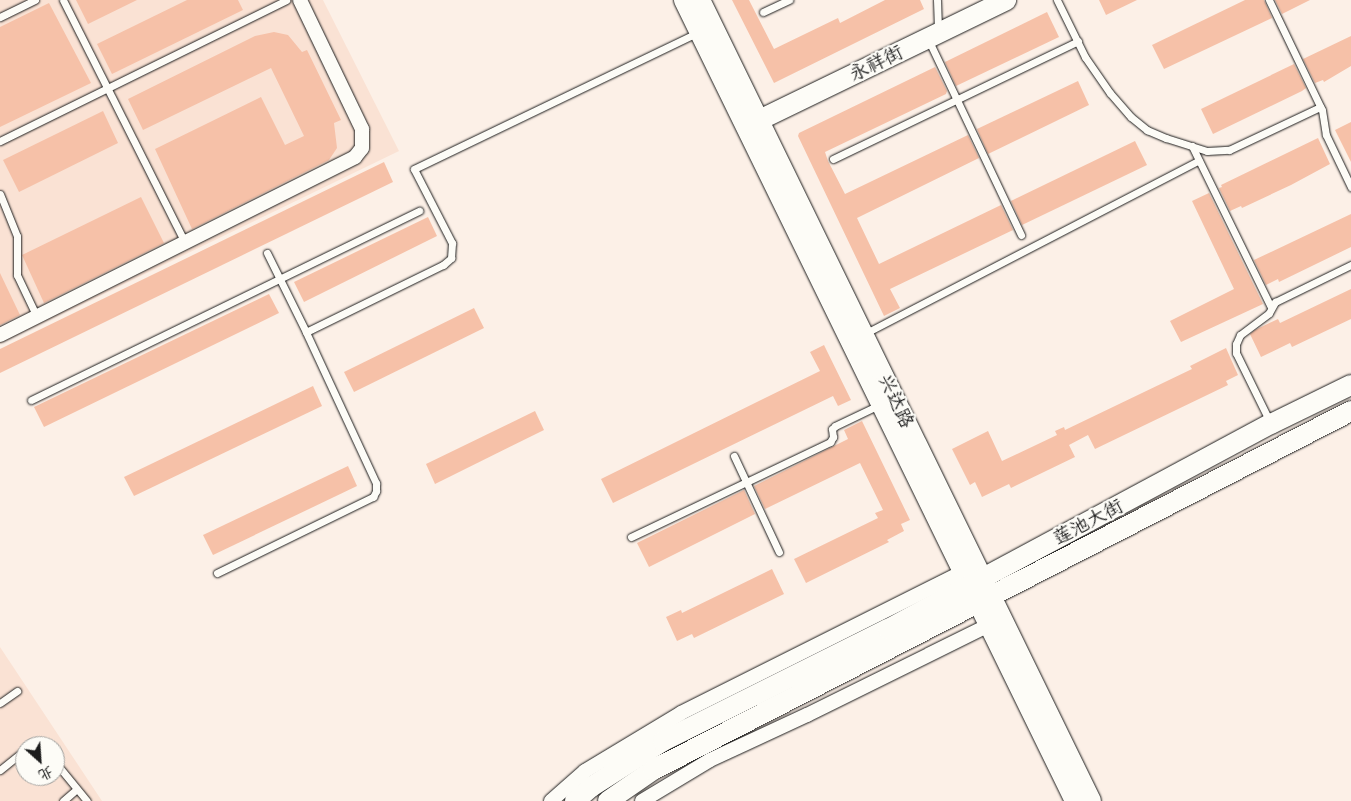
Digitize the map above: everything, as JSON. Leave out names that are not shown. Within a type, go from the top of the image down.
[{"type":"main road","name":"兴达路","points":[[684,0],[752,123],[863,334],[977,586],[989,625],[1075,801]]},
{"type":"main road","name":"兴达路","points":[[700,0],[752,123],[881,404],[1091,801]]},
{"type":"main road","name":"永祥街","points":[[752,123],[1006,0]]},
{"type":"main road","name":"莲池大街","points":[[608,801],[653,770],[832,679],[977,586],[1271,424],[1351,385]]},
{"type":"main road","name":"莲池大街","points":[[575,801],[591,787],[663,741],[977,586],[1351,411]]},
{"type":"street","points":[[0,335],[348,163],[362,148],[362,129],[300,0]]},
{"type":"street","points":[[551,801],[585,770],[681,713],[977,586]]},
{"type":"street","points":[[642,801],[710,760],[808,715],[989,625]]},
{"type":"lane","points":[[0,17],[35,0]]},
{"type":"lane","points":[[63,0],[185,243]]},
{"type":"lane","points":[[0,141],[286,0]]},
{"type":"lane","points":[[763,12],[789,0]]},
{"type":"lane","points":[[937,0],[932,36],[956,100],[1021,235]]},
{"type":"lane","points":[[1057,0],[1093,71],[1131,117],[1147,130],[1207,151],[1230,150],[1320,106]]},
{"type":"lane","points":[[1269,0],[1320,106],[1326,135],[1351,187]]},
{"type":"lane","points":[[306,332],[442,266],[452,258],[452,243],[414,169],[700,31]]},
{"type":"lane","points":[[834,159],[1078,42]]},
{"type":"lane","points":[[1192,146],[1271,307]]},
{"type":"lane","points":[[863,334],[1199,160]]},
{"type":"lane","points":[[0,194],[17,236],[16,275],[37,317]]},
{"type":"lane","points":[[31,400],[419,211]]},
{"type":"lane","points":[[217,573],[374,497],[376,491],[376,483],[267,253]]},
{"type":"lane","points":[[1271,424],[1236,353],[1236,344],[1240,335],[1269,313],[1275,302],[1351,266]]},
{"type":"lane","points":[[631,537],[830,442],[833,437],[832,429],[835,426],[881,404]]},
{"type":"lane","points":[[734,456],[779,552]]},
{"type":"lane","points":[[0,703],[17,690]]},
{"type":"lane","points":[[0,770],[15,758]]},
{"type":"lane","points":[[65,774],[87,801]]},
{"type":"lane","points":[[63,801],[77,789]]},
{"type":"shaded area","points":[[0,0],[323,0],[399,151],[0,344]]},
{"type":"shaded area","points":[[0,647],[59,736],[15,736],[15,786],[65,786],[65,745],[102,801],[0,801]]},
{"type":"building","points":[[76,0],[137,0],[88,24]]},
{"type":"building","points":[[187,0],[238,0],[243,10],[112,74],[97,44]]},
{"type":"building","points":[[732,0],[749,0],[774,49],[838,18],[840,23],[885,0],[920,0],[924,9],[774,83]]},
{"type":"building","points":[[1099,0],[1137,0],[1106,15]]},
{"type":"building","points":[[1245,0],[1264,0],[1272,18],[1164,69],[1152,45]]},
{"type":"building","points":[[1275,0],[1310,0],[1282,14]]},
{"type":"building","points":[[49,3],[91,83],[0,127],[0,27]]},
{"type":"building","points":[[1047,12],[1059,37],[956,86],[945,62]]},
{"type":"building","points":[[274,32],[288,35],[302,52],[307,50],[341,120],[334,123],[337,148],[329,160],[192,229],[155,149],[261,97],[285,145],[304,136],[271,68],[143,130],[128,99],[255,36]]},
{"type":"building","points":[[1351,36],[1351,66],[1324,82],[1323,80],[1315,83],[1303,59]]},
{"type":"building","points":[[1294,64],[1306,88],[1213,134],[1201,109]]},
{"type":"building","points":[[935,67],[947,91],[946,94],[825,152],[828,161],[845,194],[968,135],[979,158],[857,218],[879,264],[1001,205],[1013,230],[890,289],[900,308],[884,316],[798,136],[799,133]]},
{"type":"building","points":[[1078,81],[1089,105],[988,154],[977,129]]},
{"type":"building","points":[[103,111],[118,143],[19,192],[3,160]]},
{"type":"building","points":[[1351,122],[1351,162],[1335,130]]},
{"type":"building","points":[[1318,138],[1330,164],[1291,185],[1242,208],[1241,206],[1230,211],[1219,188],[1222,187],[1221,185]]},
{"type":"building","points":[[1135,141],[1147,165],[1022,225],[1011,201]]},
{"type":"building","points":[[384,162],[393,182],[0,373],[0,349]]},
{"type":"building","points":[[1209,193],[1263,304],[1181,342],[1170,321],[1234,289],[1192,201]]},
{"type":"building","points":[[141,197],[164,243],[44,303],[22,255]]},
{"type":"building","points":[[1351,214],[1351,247],[1279,282],[1278,279],[1266,285],[1254,260]]},
{"type":"building","points":[[428,217],[437,236],[304,302],[294,282]]},
{"type":"building","points":[[0,273],[20,315],[0,325]]},
{"type":"building","points":[[1351,289],[1351,319],[1292,347],[1290,343],[1261,357],[1250,334],[1255,330],[1278,319],[1280,323]]},
{"type":"building","points":[[269,294],[279,313],[44,427],[34,407]]},
{"type":"building","points":[[474,308],[484,328],[354,392],[344,372]]},
{"type":"building","points":[[824,345],[851,400],[838,406],[833,396],[613,503],[601,479],[820,371],[810,352]]},
{"type":"building","points":[[1226,348],[1238,375],[1226,381],[1228,385],[1095,449],[1088,435],[1069,445],[1075,457],[1011,488],[1009,484],[982,497],[975,482],[970,485],[952,449],[988,431],[1002,461],[1057,435],[1055,431],[1064,427],[1065,430],[1192,369],[1190,366]]},
{"type":"building","points":[[313,386],[322,406],[134,496],[124,477]]},
{"type":"building","points":[[535,411],[544,430],[435,484],[426,464]]},
{"type":"building","points":[[862,421],[910,520],[901,524],[904,531],[887,540],[889,542],[806,583],[794,559],[878,518],[875,513],[883,510],[860,463],[765,509],[754,486],[848,439],[844,430]]},
{"type":"building","points":[[348,466],[357,486],[213,555],[203,535]]},
{"type":"building","points":[[744,490],[755,514],[649,567],[637,543]]},
{"type":"building","points":[[772,569],[784,594],[694,638],[692,634],[677,641],[666,617],[681,610],[682,613]]}]
